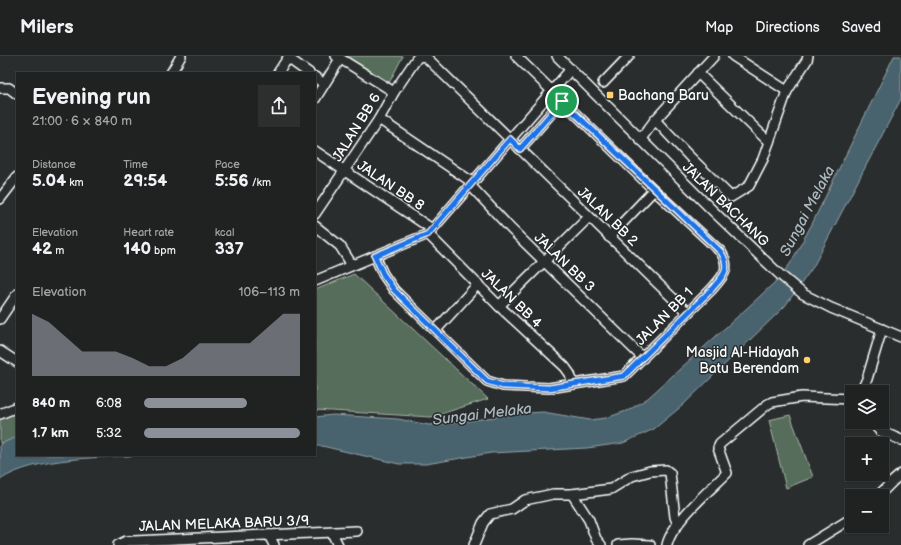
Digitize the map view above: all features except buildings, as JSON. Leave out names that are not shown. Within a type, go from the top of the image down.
[{"type":"street","points":[[174,72],[181,56]]},
{"type":"street","name":"JALAN BB 6","points":[[316,213],[379,119],[394,92],[417,58],[421,56],[426,57],[510,139]]},
{"type":"street","name":"JALAN BB 1","points":[[375,256],[383,274],[394,290],[487,381],[503,386],[549,388],[624,376],[687,312],[711,290],[723,276],[726,267],[725,259],[721,252],[654,190],[516,56]]},
{"type":"street","name":"JALAN BACHANG","points":[[557,56],[640,140],[778,273],[803,294],[831,308],[901,337]]},
{"type":"street","points":[[603,83],[628,56]]},
{"type":"street","points":[[640,140],[655,120],[714,56]]},
{"type":"street","points":[[733,56],[788,91]]},
{"type":"street","points":[[655,120],[731,197],[749,186],[763,159],[788,91],[808,56]]},
{"type":"street","points":[[279,72],[288,57],[308,72]]},
{"type":"street","points":[[316,97],[338,57],[394,92]]},
{"type":"street","points":[[316,281],[430,231],[571,69]]},
{"type":"street","points":[[698,73],[769,142]]},
{"type":"street","points":[[316,78],[324,84]]},
{"type":"street","points":[[0,88],[9,88],[16,93]]},
{"type":"street","points":[[520,149],[562,101]]},
{"type":"street","name":"JALAN BB 3","points":[[379,119],[471,183],[511,229],[643,358]]},
{"type":"street","name":"JALAN BB 2","points":[[510,139],[687,312]]},
{"type":"street","name":"JALAN BB 8","points":[[316,152],[430,231]]},
{"type":"street","points":[[0,199],[16,178]]},
{"type":"street","points":[[609,237],[654,190]]},
{"type":"street","points":[[499,306],[589,217]]},
{"type":"street","points":[[316,227],[340,246],[352,265]]},
{"type":"street","name":"JALAN BB 4","points":[[430,231],[499,306],[565,367],[570,374],[573,384]]},
{"type":"street","points":[[436,330],[478,284]]},
{"type":"street","points":[[0,319],[16,295]]},
{"type":"street","points":[[864,385],[882,329]]},
{"type":"street","points":[[0,350],[16,361]]},
{"type":"street","points":[[667,545],[671,534],[678,525],[727,473],[718,448],[720,444],[768,404],[780,400],[802,397],[845,399]]},
{"type":"street","points":[[0,414],[16,407]]},
{"type":"street","points":[[878,429],[901,440]]},
{"type":"street","points":[[474,545],[483,524],[490,514],[512,510],[525,500],[535,497],[611,489],[632,476],[650,471],[666,470],[670,473],[675,517],[678,525]]},
{"type":"street","points":[[885,489],[901,474]]},
{"type":"street","points":[[572,494],[589,520],[596,539],[600,545]]},
{"type":"street","points":[[808,545],[845,522]]},
{"type":"street","name":"JALAN MELAKA BARU 3/9","points":[[118,545],[126,542],[142,543],[205,541],[269,535],[357,531]]},
{"type":"street","points":[[332,533],[338,545]]},
{"type":"street","points":[[269,535],[274,545]]},
{"type":"street","points":[[618,545],[650,545]]},
{"type":"green space","points":[[345,56],[403,56],[389,83]]},
{"type":"green space","points":[[354,274],[488,399],[431,417],[316,410],[316,290]]},
{"type":"green space","points":[[16,410],[16,441],[0,443],[0,418]]},
{"type":"green space","points":[[790,415],[813,477],[786,488],[769,420]]},
{"type":"water","points":[[894,56],[901,56],[901,99],[813,267],[785,306],[683,405],[654,429],[623,443],[587,448],[491,453],[426,464],[399,464],[322,446],[316,446],[316,417],[333,415],[398,419],[429,425],[462,422],[513,414],[543,412],[590,420],[606,418],[629,410],[648,398],[775,282],[790,264],[812,224]]},
{"type":"water","points":[[16,437],[16,456],[129,456],[51,462],[32,466],[15,472],[0,480],[0,444]]},
{"type":"place","name":"Bachang Baru","points":[[610,95]]},
{"type":"place","name":"Masjid Al-Hidayah Batu Berendam","points":[[807,360]]},
{"type":"route","points":[[562,101],[721,252],[725,259],[726,267],[723,276],[711,290],[687,312],[624,376],[549,388],[503,386],[487,381],[394,290],[383,274],[375,256],[428,234],[510,139],[520,149],[562,101]]},
{"type":"water label","name":"Sungai Melaka","points":[[807,211]]},
{"type":"water label","name":"Sungai Melaka","points":[[482,414]]}]
